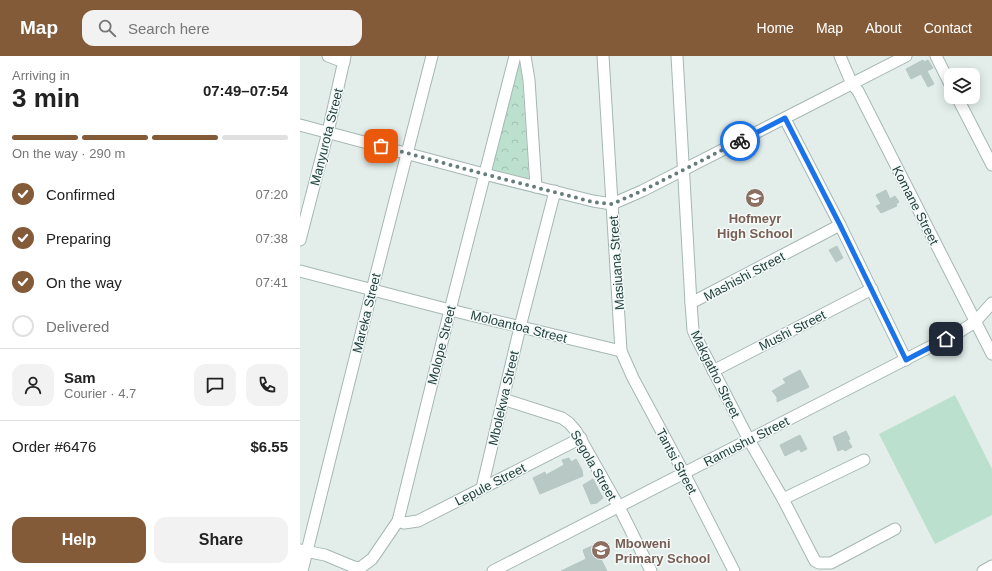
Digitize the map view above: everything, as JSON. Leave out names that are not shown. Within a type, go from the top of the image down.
[{"type":"street","points":[[328,56],[344,59]]},
{"type":"street","name":"Mareka Street","points":[[302,571],[304,551],[408,154],[432,56]]},
{"type":"street","name":"Molope Street","points":[[304,551],[325,555],[354,568],[360,568],[372,559],[398,521],[450,310],[477,210],[484,174],[515,56]]},
{"type":"street","points":[[525,56],[529,80],[536,187]]},
{"type":"street","name":"Masiuana Street","points":[[603,56],[621,351]]},
{"type":"street","name":"Makgatho Street","points":[[677,56],[693,330],[749,440],[783,500],[812,557],[818,564],[831,563],[895,529]]},
{"type":"street","name":"Komane Street","points":[[840,56],[852,84],[858,91],[992,354]]},
{"type":"street","points":[[300,125],[593,202],[612,204],[642,191],[906,56]]},
{"type":"street","points":[[936,56],[944,72]]},
{"type":"street","name":"Manyurota Street","points":[[300,240],[328,132],[344,59]]},
{"type":"street","points":[[961,104],[992,163]]},
{"type":"street","points":[[785,118],[840,225],[906,360]]},
{"type":"street","name":"Mbolekwa Street","points":[[482,488],[520,327],[555,191]]},
{"type":"street","name":"Mashishi Street","points":[[691,304],[840,225]]},
{"type":"street","name":"Moloantoa Street","points":[[300,271],[450,310],[621,351]]},
{"type":"street","name":"Mushi Street","points":[[713,371],[872,289]]},
{"type":"street","name":"Ramushu Street","points":[[493,571],[959,332],[975,322],[992,303]]},
{"type":"street","name":"Tantsi Street","points":[[621,351],[633,378],[734,571]]},
{"type":"street","name":"Segola Street","points":[[503,399],[562,418],[569,423],[581,438],[619,507],[651,571]]},
{"type":"street","name":"Lepule Street","points":[[398,521],[404,523],[418,521],[581,438]]},
{"type":"street","points":[[783,500],[864,460]]},
{"type":"street","points":[[983,571],[992,566]]},
{"type":"green space","points":[[518,59],[521,59],[529,180],[490,170]]},
{"type":"green space","points":[[955,395],[992,469],[992,515],[935,544],[879,434]]},
{"type":"building","points":[[923,60],[924,62],[928,60],[933,68],[927,71],[934,84],[928,87],[921,74],[911,79],[906,69]]},
{"type":"building","points":[[886,190],[890,199],[895,196],[899,202],[896,204],[897,206],[881,213],[876,206],[881,204],[876,195]]},
{"type":"building","points":[[837,246],[843,258],[836,262],[829,250]]},
{"type":"building","points":[[800,370],[809,387],[777,402],[777,397],[772,391],[786,383],[783,379]]},
{"type":"building","points":[[846,431],[850,439],[848,440],[852,447],[845,451],[843,449],[838,451],[833,437]]},
{"type":"building","points":[[800,435],[807,449],[801,452],[799,449],[785,456],[780,445]]},
{"type":"building","points":[[569,458],[571,462],[576,459],[582,470],[583,476],[540,494],[533,478],[545,472],[546,475],[564,465],[562,460]]},
{"type":"building","points":[[593,479],[603,498],[597,503],[591,504],[583,485]]},
{"type":"building","name":"Mboweni Primary School","points":[[594,545],[607,571],[561,571],[586,559],[583,550]]},
{"type":"way so far","points":[[381,146],[593,202],[612,204],[642,191],[740,141]]},
{"type":"place","name":"Hofmeyr High School","points":[[755,198]]},
{"type":"place","name":"Mboweni Primary School","points":[[601,550]]},
{"type":"route","points":[[740,141],[785,118],[840,225],[906,360],[946,339]]}]
